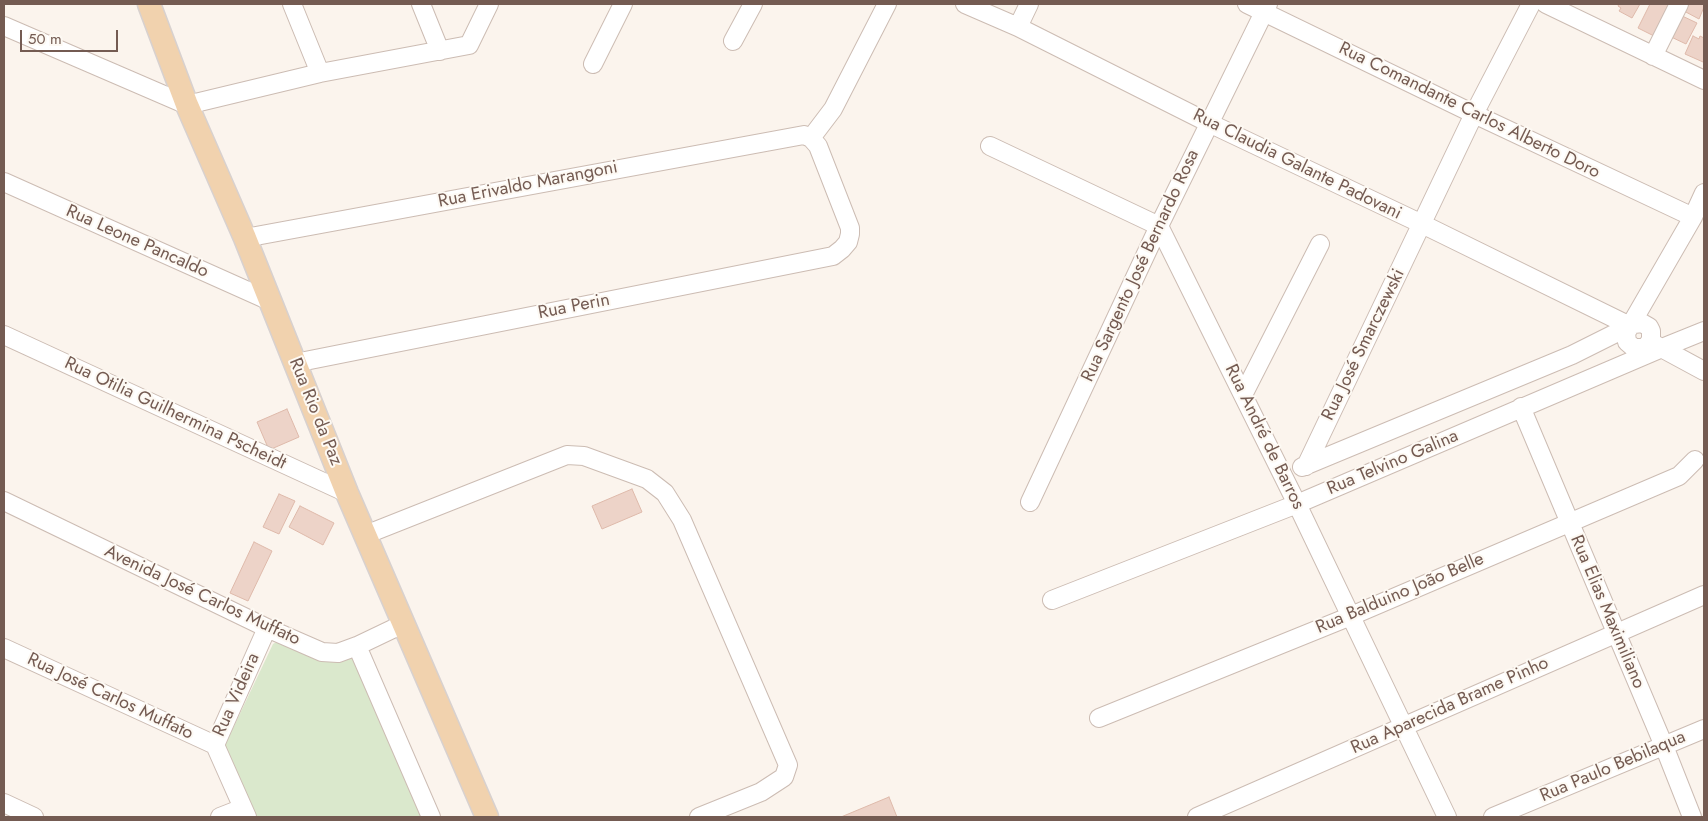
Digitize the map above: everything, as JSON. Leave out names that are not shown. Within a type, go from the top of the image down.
[{"type":"main road","name":"Rua Rio da Paz","points":[[150,4],[187,105],[270,301],[347,493],[487,817]]},
{"type":"street","points":[[292,4],[320,73]]},
{"type":"street","points":[[420,4],[440,51]]},
{"type":"street","points":[[4,26],[187,105],[320,73],[469,46],[489,4]]},
{"type":"street","points":[[593,64],[622,4]]},
{"type":"street","points":[[733,41],[753,4]]},
{"type":"street","points":[[811,138],[833,109],[887,4]]},
{"type":"street","name":"Rua Claudia Galante Padovani","points":[[965,4],[990,9],[1018,28],[1209,123],[1422,224],[1630,326],[1638,322],[1646,325],[1652,331],[1656,345]]},
{"type":"street","points":[[1018,28],[1029,4]]},
{"type":"street","name":"Rua Comandante Carlos Alberto Doro","points":[[1247,4],[1266,8],[1474,114],[1693,217]]},
{"type":"street","name":"Rua José Smarczewski","points":[[1306,466],[1474,114],[1531,4]]},
{"type":"street","points":[[1546,4],[1704,80]]},
{"type":"street","points":[[1651,55],[1675,4]]},
{"type":"street","points":[[1651,55],[1679,4]]},
{"type":"street","name":"Rua Sargento José Bernardo Rosa","points":[[1030,502],[1159,226],[1266,8]]},
{"type":"street","name":"Rua Erivaldo Marangoni","points":[[244,238],[797,135],[811,138]]},
{"type":"street","name":"Rua Perin","points":[[295,363],[833,256],[848,242],[850,228],[818,146],[811,138]]},
{"type":"street","points":[[990,146],[1159,226]]},
{"type":"street","name":"Rua Leone Pancaldo","points":[[4,182],[270,301]]},
{"type":"street","points":[[1635,353],[1627,342],[1626,333],[1693,217],[1704,193]]},
{"type":"street","name":"Rua André de Barros","points":[[1159,226],[1297,504],[1447,817]]},
{"type":"street","points":[[1243,395],[1320,244]]},
{"type":"street","name":"Rua Telvino Galina","points":[[1282,476],[1572,355],[1630,326]]},
{"type":"street","name":"Rua Telvino Galina","points":[[1052,600],[1297,504],[1581,383],[1635,353],[1656,345],[1704,332]]},
{"type":"street","name":"Rua Otilia Guilhermina Pscheidt","points":[[4,335],[347,493]]},
{"type":"street","points":[[1656,345],[1704,371]]},
{"type":"street","points":[[1572,355],[1580,364],[1581,383]]},
{"type":"street","name":"Rua Elias Maximiliano","points":[[1521,407],[1692,817]]},
{"type":"street","points":[[365,535],[566,456],[584,456],[647,479],[665,494],[682,520],[788,765],[784,777],[761,792],[699,817]]},
{"type":"street","name":"Rua Balduino João Belle","points":[[1099,718],[1351,616],[1679,476],[1695,460]]},
{"type":"street","name":"Avenida José Carlos Muffato","points":[[4,501],[267,628],[322,652],[338,653],[358,646],[403,624]]},
{"type":"street","name":"Rua Aparecida Brame Pinho","points":[[1197,817],[1704,595]]},
{"type":"street","name":"Rua Videira","points":[[245,813],[215,745],[267,628]]},
{"type":"street","points":[[358,646],[431,817]]},
{"type":"street","name":"Rua José Carlos Muffato","points":[[4,648],[215,745]]},
{"type":"street","name":"Rua Paulo Bebilaqua","points":[[1493,817],[1704,729]]},
{"type":"street","points":[[4,803],[34,817]]},
{"type":"street","points":[[220,817],[245,813]]},
{"type":"green space","points":[[278,641],[355,657],[425,817],[255,817],[226,748],[226,743],[273,644]]},
{"type":"building","points":[[1619,4],[1640,4],[1632,18],[1619,11],[1621,8],[1618,6]]},
{"type":"building","points":[[1650,4],[1672,4],[1656,37],[1638,28]]},
{"type":"building","points":[[1687,4],[1704,4],[1699,19],[1684,11]]},
{"type":"building","points":[[1678,14],[1697,23],[1686,44],[1667,35]]},
{"type":"building","points":[[1693,36],[1699,39],[1700,36],[1704,38],[1703,62],[1685,54]]},
{"type":"building","points":[[287,409],[299,437],[269,450],[257,422]]},
{"type":"building","points":[[632,489],[642,512],[602,529],[592,506]]},
{"type":"building","points":[[279,494],[295,501],[279,534],[263,527]]},
{"type":"building","points":[[300,506],[334,523],[323,545],[289,527]]},
{"type":"building","points":[[254,542],[272,551],[248,601],[230,593]]},
{"type":"building","points":[[889,797],[897,817],[841,817]]}]
